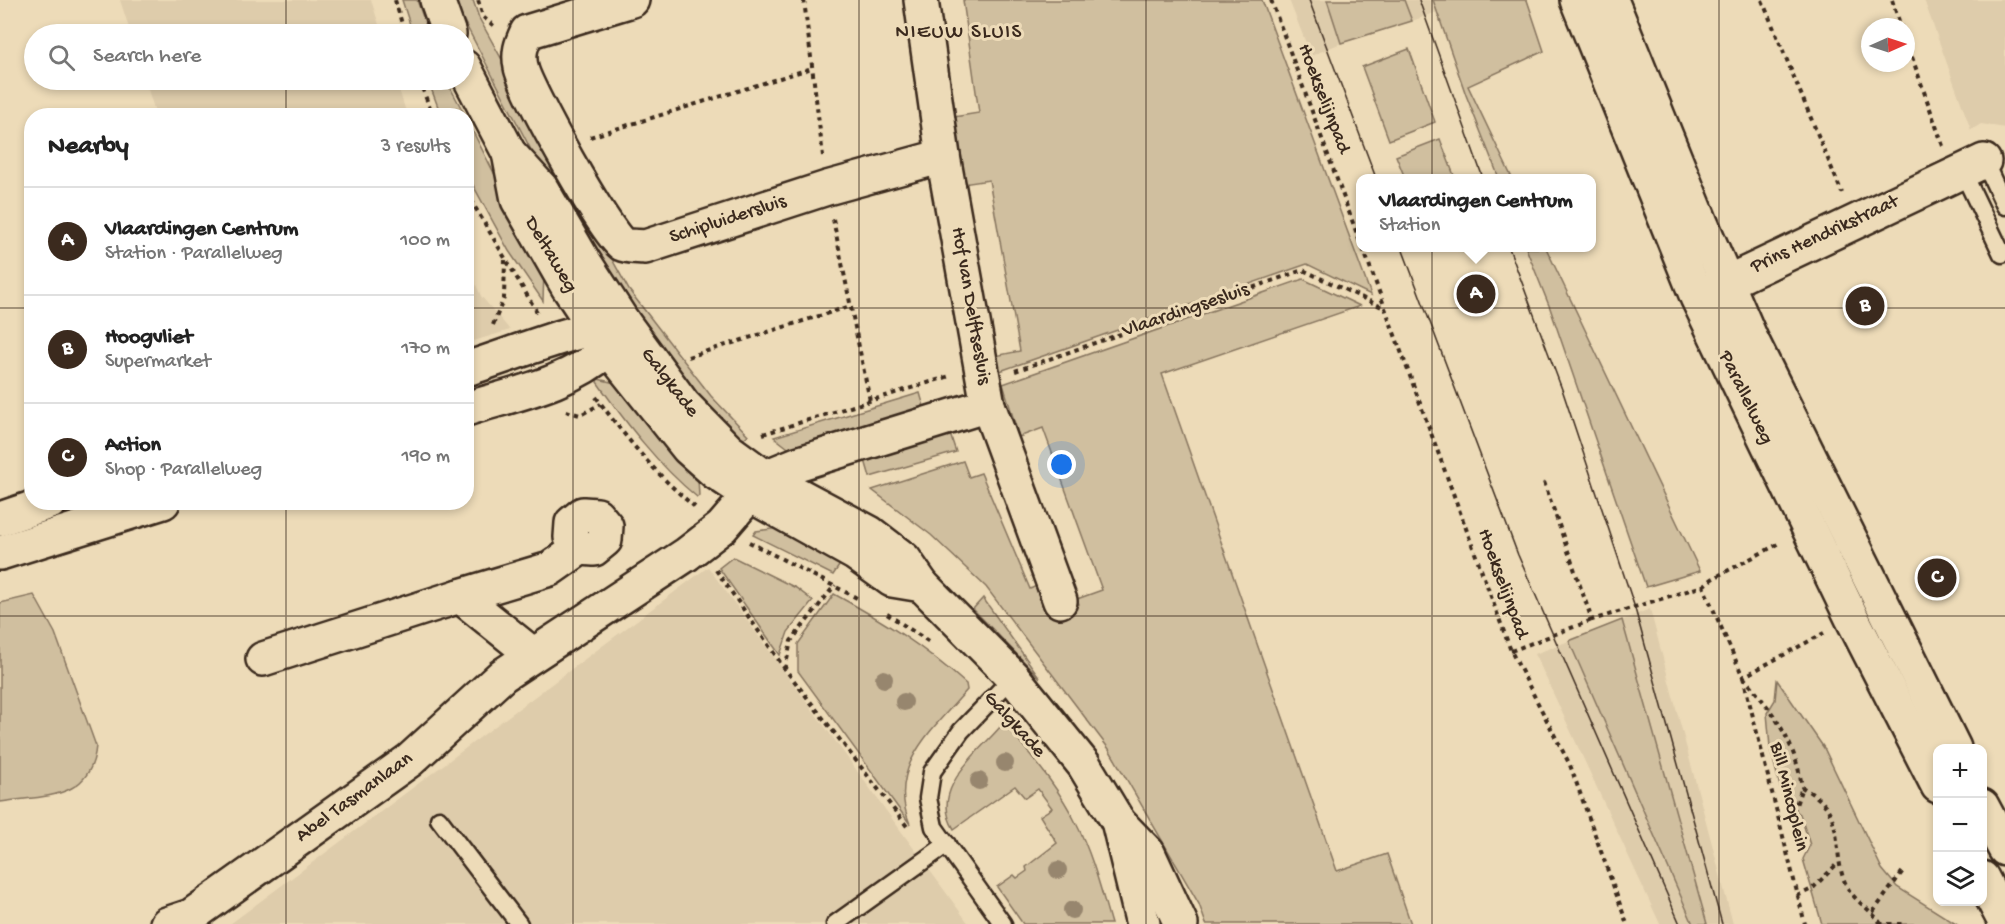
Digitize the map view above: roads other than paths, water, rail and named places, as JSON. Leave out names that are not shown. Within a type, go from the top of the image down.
[{"type":"street","points":[[437,0],[445,24]]},
{"type":"street","name":"Schipluidersluis","points":[[632,0],[527,32],[519,48],[521,70],[608,229],[622,244],[645,247],[827,188],[943,156]]},
{"type":"street","name":"Hof van Delftsesluis","points":[[921,0],[943,156],[984,384],[1060,601]]},
{"type":"street","name":"Parallelweg","points":[[1577,0],[1697,297],[1852,618],[1933,776]]},
{"type":"street","name":"Parallelweg","points":[[1611,0],[1751,339],[1952,744]]},
{"type":"street","name":"Deltaweg","points":[[474,86],[509,153],[541,188],[583,260],[609,332]]},
{"type":"street","name":"Prins Hendrikstraat","points":[[1697,297],[1967,169]]},
{"type":"street","points":[[474,366],[532,348],[552,338],[609,332]]},
{"type":"street","points":[[474,406],[552,382],[577,371],[609,332]]},
{"type":"street","name":"Galgkade","points":[[609,332],[658,371],[707,431],[729,451],[757,486],[892,580],[922,585]]},
{"type":"street","points":[[757,486],[796,464],[984,384]]},
{"type":"street","name":"Galgkade","points":[[757,486],[870,533],[904,559],[922,585],[1013,677],[1084,765],[1119,823],[1148,853],[1181,924]]},
{"type":"street","name":"Abel Tasmanlaan","points":[[167,924],[190,916],[410,760],[504,675],[532,654],[722,527],[757,486]]},
{"type":"street","points":[[0,519],[26,510]]},
{"type":"street","points":[[0,553],[137,510]]},
{"type":"street","points":[[263,659],[550,569],[580,548]]},
{"type":"street","points":[[460,596],[532,654]]},
{"type":"street","points":[[1987,814],[2005,849]]},
{"type":"street","name":"Galgkade","points":[[1119,823],[1143,924]]},
{"type":"street","points":[[1987,886],[2005,922]]},
{"type":"lane","points":[[1967,169],[2005,206]]},
{"type":"lane","points":[[1967,169],[2002,254]]},
{"type":"lane","points":[[1003,924],[934,827],[928,798],[932,772],[961,731],[1013,677]]},
{"type":"lane","points":[[439,819],[519,924]]},
{"type":"lane","points":[[835,924],[947,844]]},
{"type":"tram line","points":[[1309,0],[1374,174]]},
{"type":"tram line","points":[[1419,0],[1482,174]]},
{"type":"tram line","points":[[1404,252],[1518,555],[1680,924]]},
{"type":"tram line","points":[[1510,252],[1563,392],[1634,605],[1722,924]]},
{"type":"place","name":"Vlaardingen Centrum","points":[[1476,294]]},
{"type":"place","name":"Hoogvliet","points":[[1865,306]]},
{"type":"place","name":"Action","points":[[1937,578]]},
{"type":"district","name":"NIEUW SLUIS","points":[[959,33]]}]
